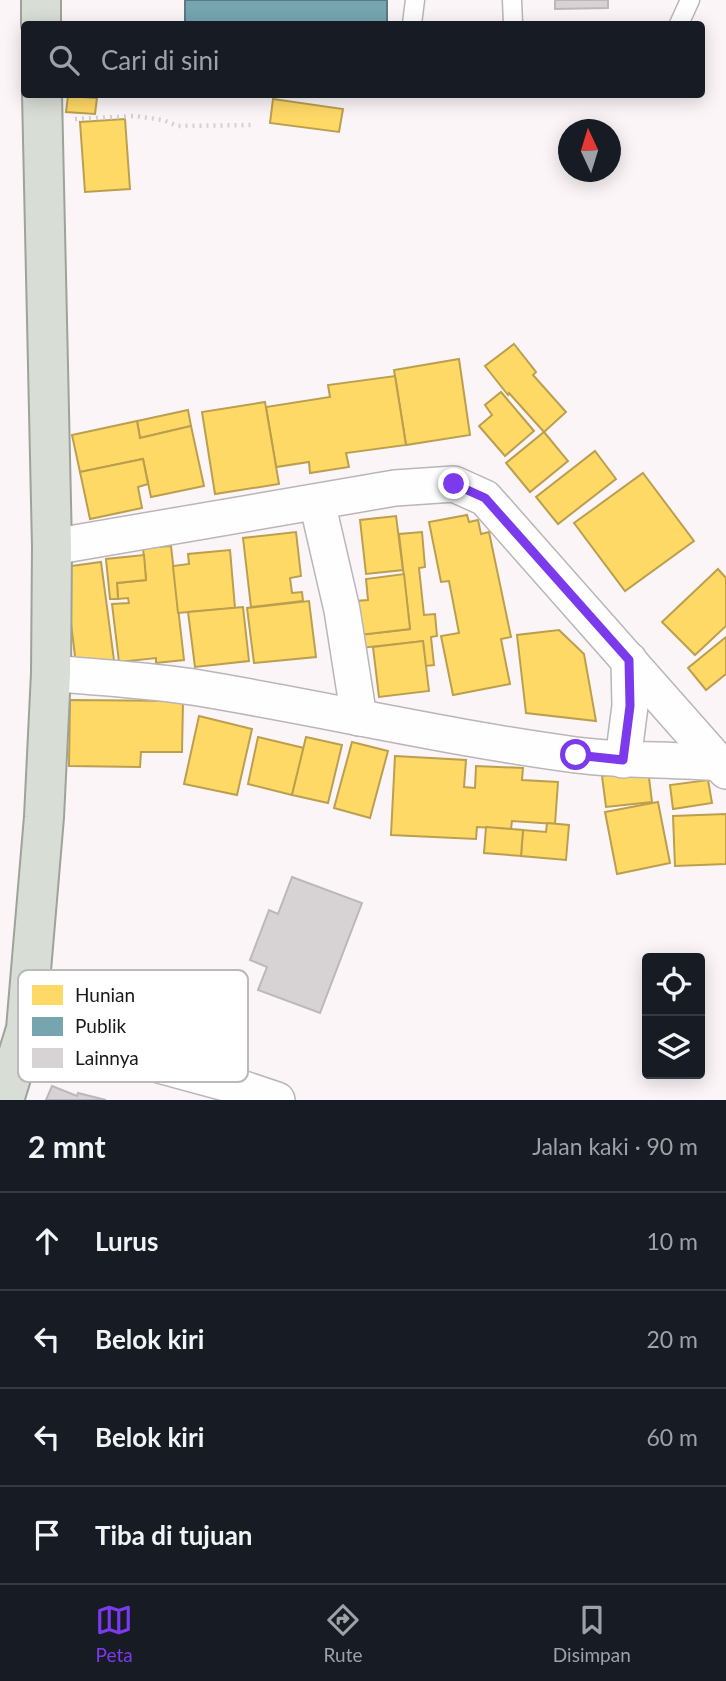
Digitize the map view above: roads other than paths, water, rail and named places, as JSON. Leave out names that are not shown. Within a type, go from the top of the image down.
[{"type":"highway","points":[[41,0],[41,21]]},
{"type":"highway","points":[[31,970],[44,817],[51,673],[52,547],[42,107]]},
{"type":"highway","points":[[4,1100],[18,1055]]},
{"type":"street","points":[[52,547],[395,488],[454,484],[485,498],[722,767]]},
{"type":"street","points":[[317,502],[342,610],[359,718]]},
{"type":"street","points":[[623,760],[630,706],[629,660]]},
{"type":"street","points":[[51,673],[197,688],[460,737],[623,760],[680,760],[722,767]]},
{"type":"street","points":[[222,1082],[277,1100]]},
{"type":"lane","points":[[412,21],[415,0]]},
{"type":"lane","points":[[512,0],[513,21]]},
{"type":"lane","points":[[680,21],[690,0]]}]
